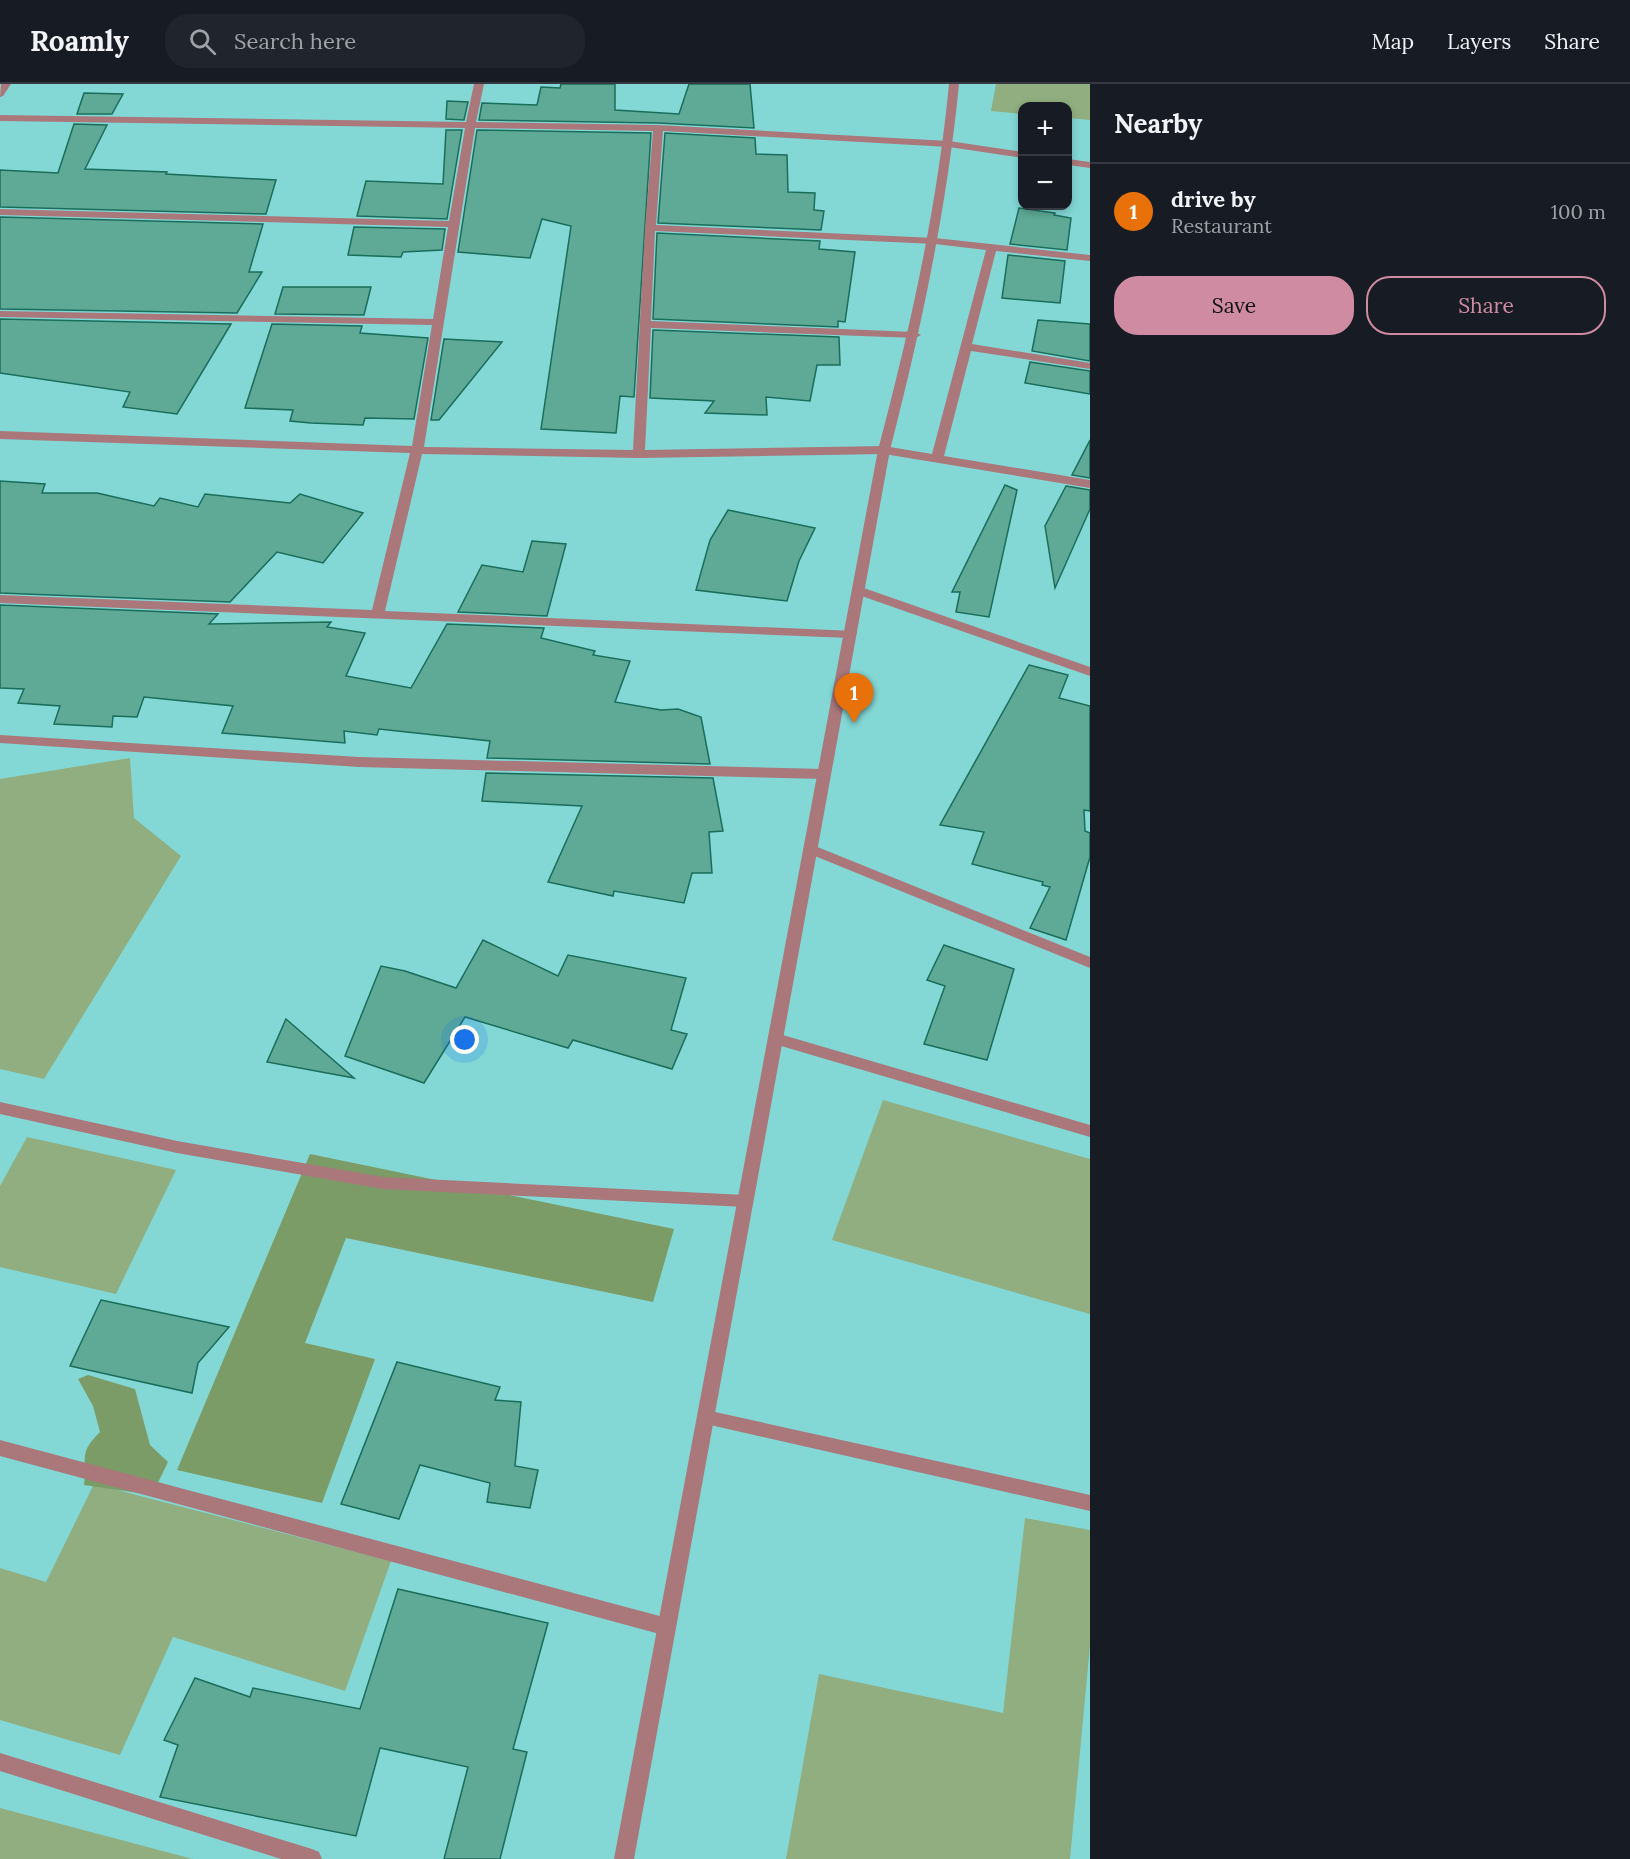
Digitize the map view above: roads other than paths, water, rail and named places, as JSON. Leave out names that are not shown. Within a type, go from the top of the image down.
[{"type":"street","points":[[0,94],[6,84]]},
{"type":"street","points":[[378,613],[417,450],[470,126],[479,84]]},
{"type":"street","points":[[624,1859],[884,450],[915,335],[935,241],[949,144],[954,84]]},
{"type":"street","points":[[0,118],[658,128],[949,144],[1018,154]]},
{"type":"street","points":[[639,454],[650,228],[658,128]]},
{"type":"street","points":[[1072,163],[1090,165]]},
{"type":"street","points":[[0,212],[454,224]]},
{"type":"street","points":[[650,228],[935,241],[1090,258]]},
{"type":"street","points":[[937,459],[992,247]]},
{"type":"street","points":[[0,314],[437,322]]},
{"type":"street","points":[[646,324],[915,335]]},
{"type":"street","points":[[966,347],[1090,366]]},
{"type":"street","points":[[0,435],[417,450],[639,454],[884,450],[1090,484]]},
{"type":"street","points":[[858,590],[1090,672]]},
{"type":"street","points":[[0,599],[850,634]]},
{"type":"street","points":[[0,739],[359,762],[824,774]]},
{"type":"street","points":[[810,849],[1090,963]]},
{"type":"street","points":[[776,1039],[1090,1131]]},
{"type":"street","points":[[0,1108],[177,1147],[383,1183],[745,1201]]},
{"type":"street","points":[[706,1416],[1090,1503]]},
{"type":"street","points":[[0,1448],[667,1627]]},
{"type":"street","points":[[0,1762],[312,1859]]},
{"type":"place","name":"drive by","points":[[854,723]]}]
